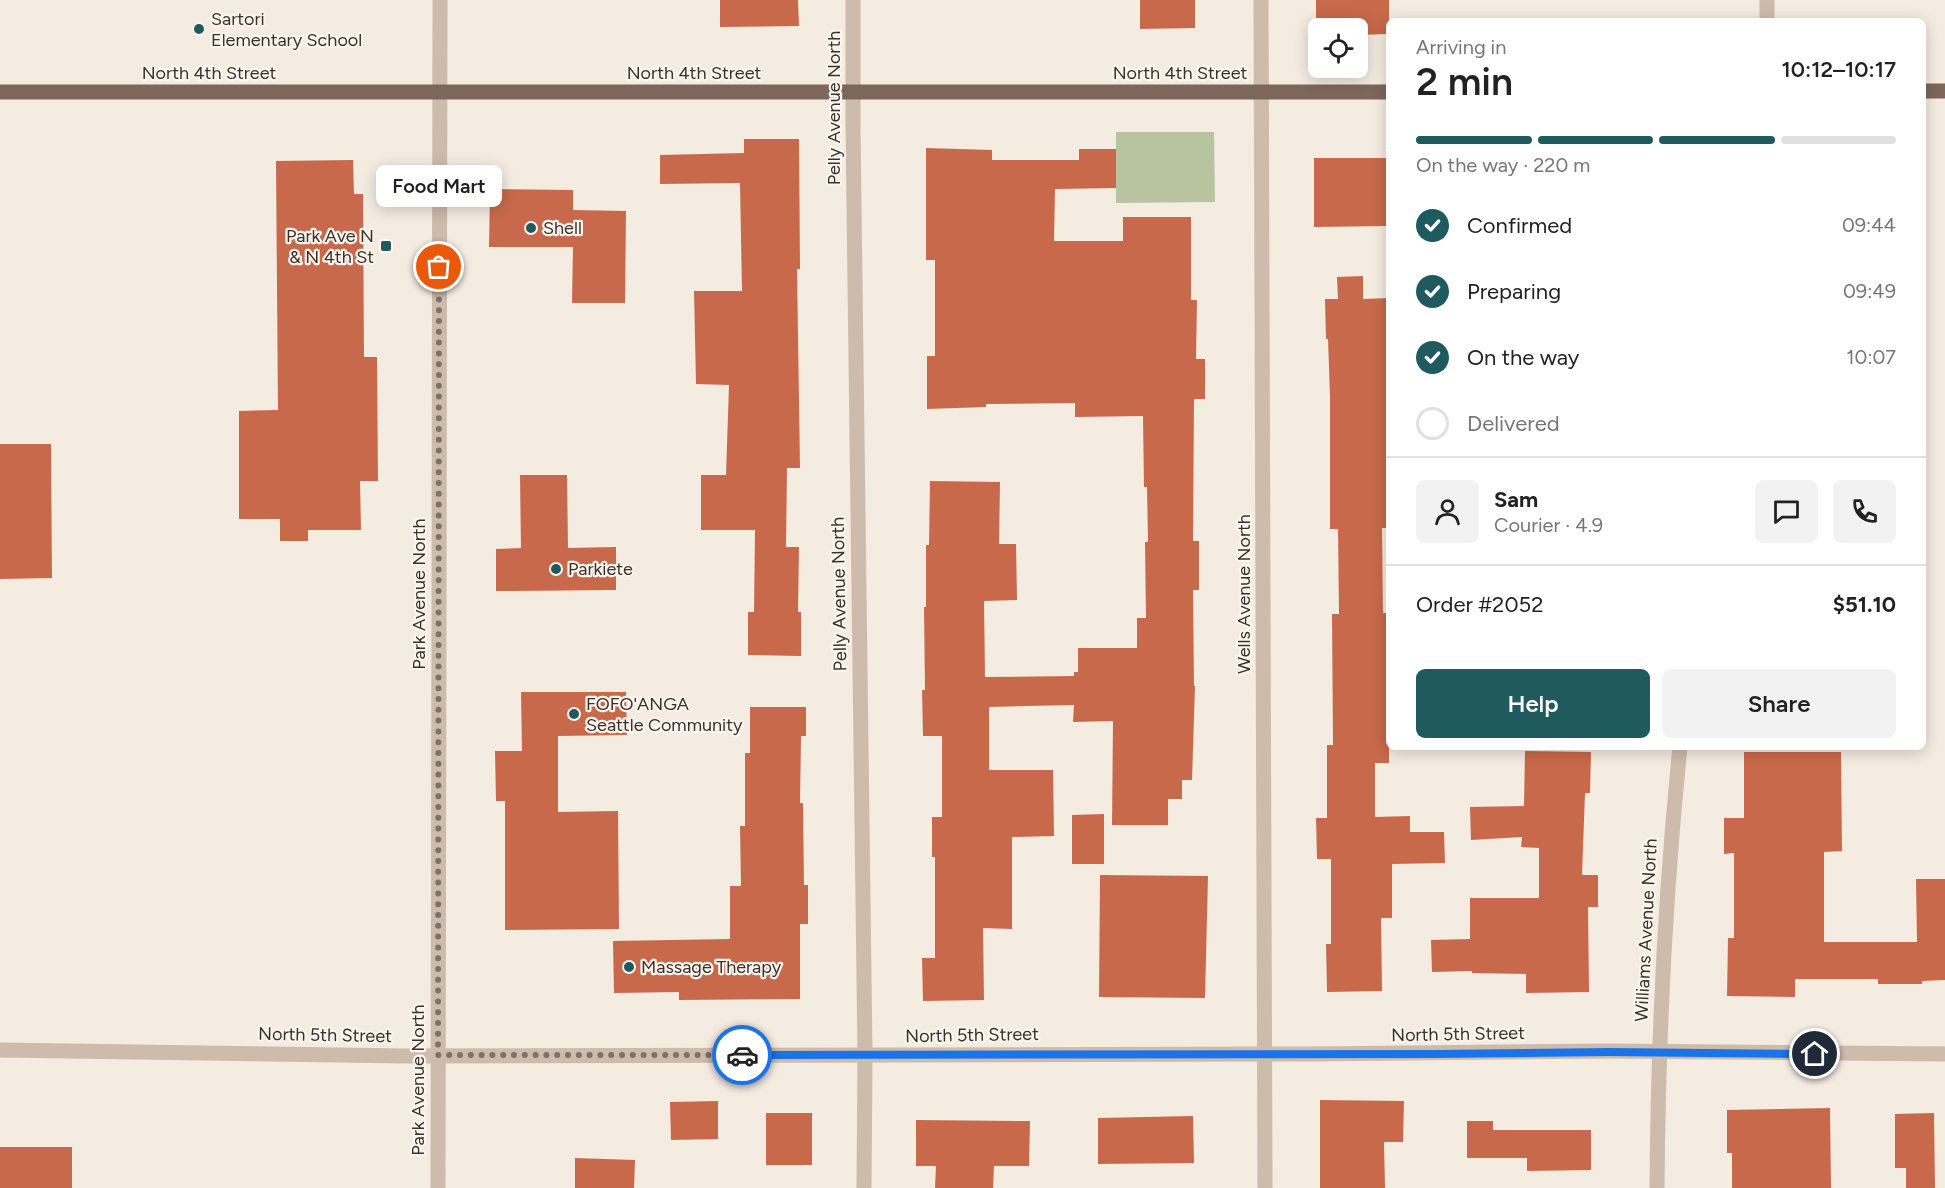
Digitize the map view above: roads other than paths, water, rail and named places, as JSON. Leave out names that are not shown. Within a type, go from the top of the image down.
[{"type":"main road","points":[[1926,91],[1945,90]]},
{"type":"main road","name":"North 4th Street","points":[[0,92],[1386,92]]},
{"type":"street","name":"Park Avenue North","points":[[438,1188],[440,0]]},
{"type":"street","name":"Pelly Avenue North","points":[[853,0],[865,1055],[864,1188]]},
{"type":"street","name":"Wells Avenue North","points":[[1261,0],[1265,1188]]},
{"type":"street","points":[[1767,0],[1767,18]]},
{"type":"street","name":"Williams Avenue North","points":[[1657,1188],[1660,1014],[1668,867],[1680,750]]},
{"type":"street","name":"North 5th Street","points":[[0,1050],[438,1055],[1660,1052],[1945,1054]]},
{"type":"place","name":"Sartori Elementary School","points":[[199,29]]},
{"type":"place","name":"Shell","points":[[531,228]]},
{"type":"place","name":"Park Ave N & N 4th St","points":[[386,246]]},
{"type":"place","name":"Food Mart","points":[[439,267]]},
{"type":"place","name":"Parkiete","points":[[556,569]]},
{"type":"place","name":"FOFO'ANGA Seattle Community","points":[[574,714]]},
{"type":"place","name":"Massage Therapy","points":[[629,967]]}]
